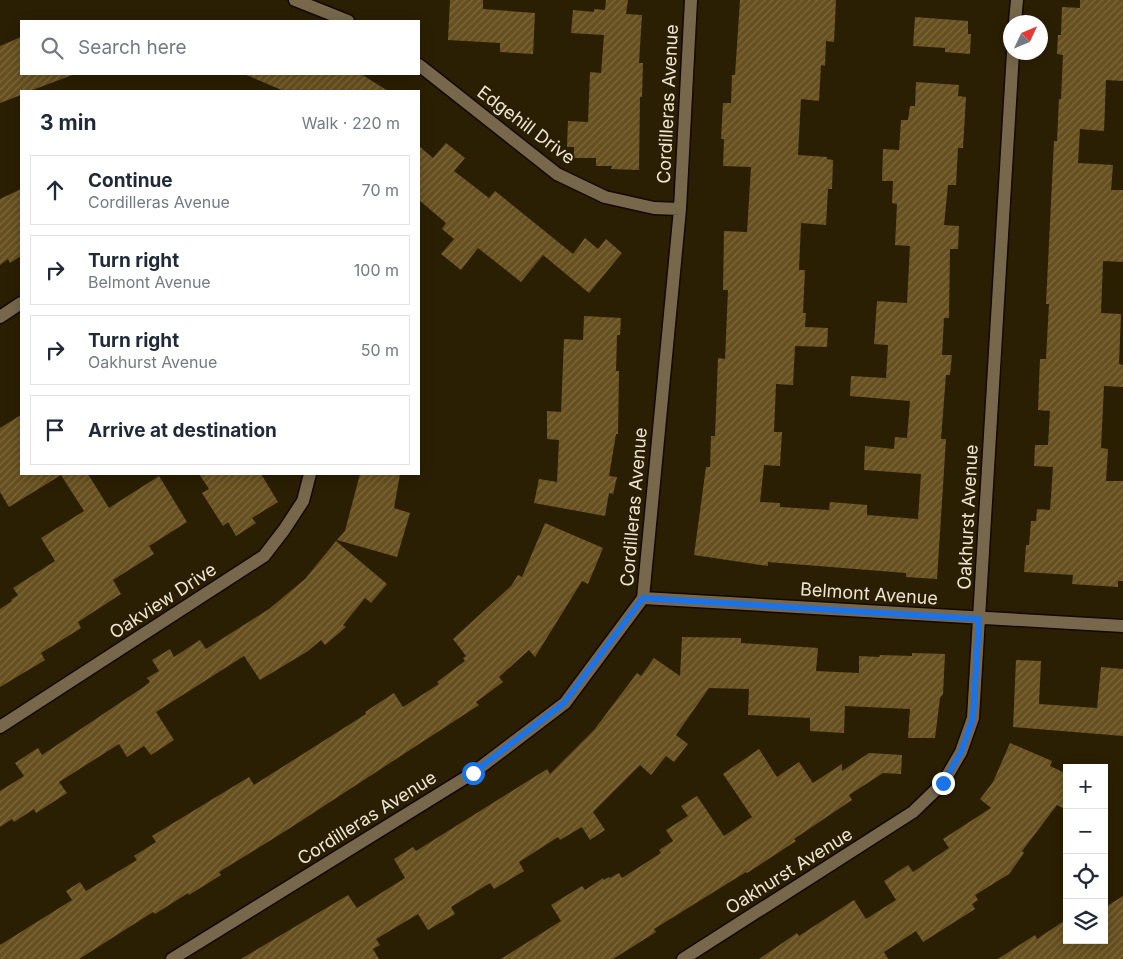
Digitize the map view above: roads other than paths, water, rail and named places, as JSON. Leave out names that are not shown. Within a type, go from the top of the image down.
[{"type":"street","points":[[295,0],[345,20]]},
{"type":"street","name":"Cordilleras Avenue","points":[[172,959],[473,773],[564,703],[643,598],[680,209],[691,0]]},
{"type":"street","points":[[1016,15],[1017,0]]},
{"type":"street","name":"Oakhurst Avenue","points":[[683,959],[913,812],[943,783],[961,752],[973,718],[1014,60]]},
{"type":"street","name":"Edgehill Drive","points":[[420,66],[557,174],[605,197],[654,208],[680,209]]},
{"type":"street","points":[[0,317],[20,304]]},
{"type":"street","name":"Oakview Drive","points":[[0,727],[264,556],[284,530],[302,501],[310,475]]},
{"type":"street","name":"Belmont Avenue","points":[[643,598],[1123,626]]}]
